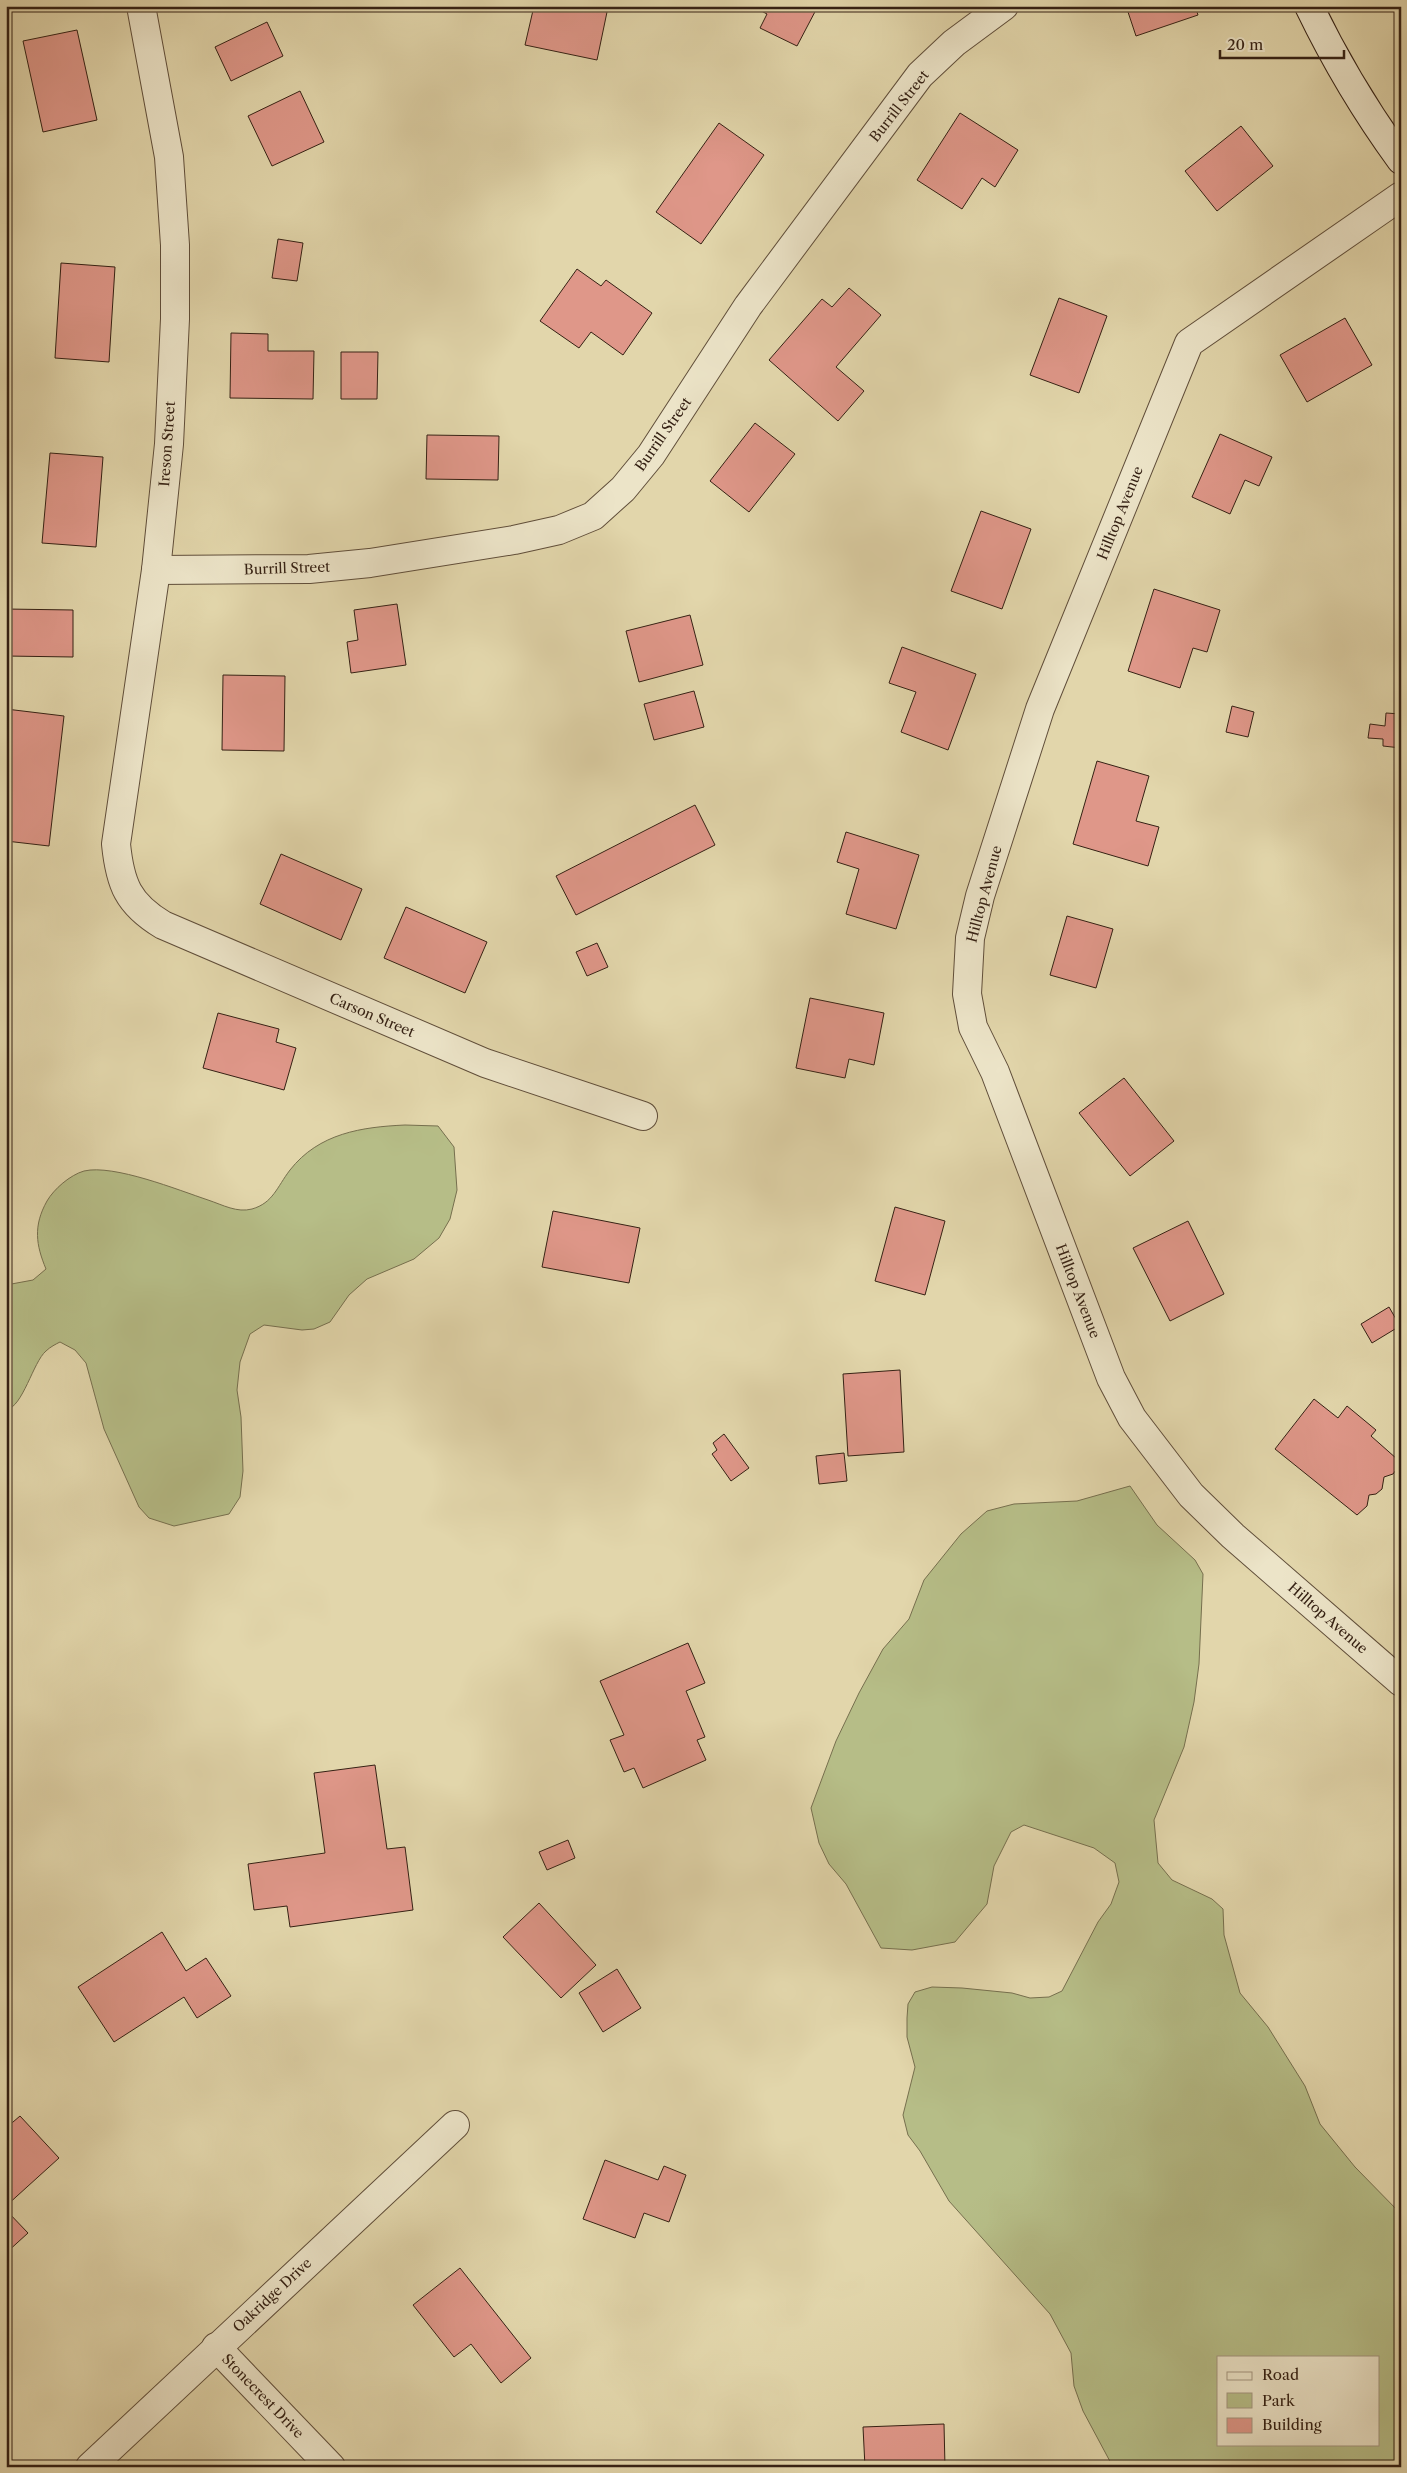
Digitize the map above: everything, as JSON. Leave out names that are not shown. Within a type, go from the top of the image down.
[{"type":"street","name":"Ireson Street","points":[[122,881],[116,844],[156,570],[169,444],[175,319],[175,244],[169,157],[142,6]]},
{"type":"street","name":"Burrill Street","points":[[156,570],[309,569],[370,564],[514,540],[560,530],[593,516],[623,489],[651,455],[748,306],[920,75],[954,43],[1004,6]]},
{"type":"street","points":[[1310,6],[1323,36],[1380,132],[1401,160]]},
{"type":"street","name":"Hilltop Avenue","points":[[1401,196],[1188,343],[1040,709],[980,896],[970,938],[967,994],[973,1027],[995,1072],[1111,1378],[1132,1418],[1191,1495],[1233,1536],[1401,1682]]},
{"type":"street","name":"Carson Street","points":[[122,881],[132,901],[146,915],[163,925],[484,1062],[643,1116]]},
{"type":"street","name":"Oakridge Drive","points":[[90,2467],[455,2124]]},
{"type":"street","name":"Stonecrest Drive","points":[[216,2347],[331,2467]]},
{"type":"green space","points":[[405,1125],[438,1126],[454,1147],[457,1190],[450,1219],[439,1238],[414,1259],[367,1279],[349,1295],[330,1322],[314,1329],[302,1330],[264,1325],[250,1334],[240,1362],[237,1390],[241,1417],[243,1471],[240,1497],[229,1514],[174,1526],[149,1518],[139,1507],[104,1429],[86,1363],[75,1350],[60,1342],[49,1348],[41,1357],[18,1401],[6,1410],[6,1285],[33,1280],[46,1269],[38,1244],[38,1227],[50,1196],[68,1179],[84,1171],[112,1171],[146,1179],[230,1208],[246,1210],[259,1206],[270,1199],[290,1170],[314,1148],[328,1140],[357,1130]]},
{"type":"green space","points":[[1130,1486],[1157,1525],[1195,1560],[1203,1574],[1199,1664],[1194,1702],[1184,1747],[1154,1820],[1158,1863],[1172,1880],[1212,1899],[1223,1909],[1224,1935],[1240,1993],[1268,2027],[1305,2086],[1320,2124],[1355,2167],[1401,2214],[1401,2467],[1113,2467],[1083,2411],[1074,2386],[1071,2353],[1050,2314],[949,2201],[920,2151],[908,2135],[903,2115],[915,2067],[907,2037],[907,2018],[908,2004],[915,1992],[932,1987],[962,1988],[1012,1993],[1030,1998],[1049,1997],[1062,1991],[1098,1922],[1111,1904],[1119,1882],[1115,1863],[1094,1848],[1024,1825],[1011,1832],[994,1866],[987,1904],[955,1942],[912,1950],[881,1948],[846,1884],[829,1864],[819,1843],[811,1808],[836,1741],[883,1649],[909,1619],[924,1580],[961,1534],[987,1511],[1014,1504],[1077,1501]]},
{"type":"building","points":[[534,6],[578,6],[607,12],[597,60],[525,45]]},
{"type":"building","points":[[752,6],[818,6],[797,46],[760,28],[767,14]]},
{"type":"building","points":[[1126,6],[1195,6],[1198,15],[1136,36]]},
{"type":"building","points":[[267,22],[283,56],[231,81],[215,47]]},
{"type":"building","points":[[77,30],[97,120],[43,132],[23,41]]},
{"type":"building","points":[[300,91],[324,142],[272,166],[248,116]]},
{"type":"building","points":[[960,113],[1018,150],[995,187],[982,178],[962,209],[917,180]]},
{"type":"building","points":[[719,123],[764,155],[701,244],[656,212]]},
{"type":"building","points":[[1241,126],[1273,166],[1217,211],[1185,171]]},
{"type":"building","points":[[278,239],[303,243],[297,281],[272,278]]},
{"type":"building","points":[[61,263],[115,267],[109,362],[55,358]]},
{"type":"building","points":[[577,269],[601,286],[606,280],[652,313],[623,355],[591,332],[579,348],[540,321]]},
{"type":"building","points":[[849,288],[881,315],[836,367],[864,391],[838,421],[769,360],[822,299],[832,307]]},
{"type":"building","points":[[1059,298],[1107,316],[1079,393],[1030,375]]},
{"type":"building","points":[[1345,318],[1372,365],[1307,402],[1280,355]]},
{"type":"building","points":[[231,333],[268,334],[268,351],[314,351],[313,399],[230,398]]},
{"type":"building","points":[[341,352],[378,352],[377,399],[341,399]]},
{"type":"building","points":[[755,423],[795,454],[749,512],[710,481]]},
{"type":"building","points":[[1220,434],[1272,457],[1259,486],[1245,480],[1230,514],[1192,497]]},
{"type":"building","points":[[427,435],[499,436],[498,480],[426,479]]},
{"type":"building","points":[[50,453],[103,457],[96,547],[42,543]]},
{"type":"building","points":[[981,511],[1031,529],[1002,609],[951,591]]},
{"type":"building","points":[[1154,589],[1220,610],[1207,652],[1193,648],[1180,688],[1128,671]]},
{"type":"building","points":[[397,604],[406,665],[351,673],[347,642],[358,640],[354,610]]},
{"type":"building","points":[[6,609],[73,610],[73,657],[6,656]]},
{"type":"building","points":[[690,615],[703,665],[639,682],[626,631]]},
{"type":"building","points":[[902,647],[976,674],[948,750],[901,732],[916,692],[889,683]]},
{"type":"building","points":[[223,675],[285,676],[284,751],[222,750]]},
{"type":"building","points":[[694,691],[704,727],[654,740],[644,704]]},
{"type":"building","points":[[1232,706],[1254,712],[1248,737],[1226,732]]},
{"type":"building","points":[[6,709],[64,716],[49,846],[6,841]]},
{"type":"building","points":[[1386,713],[1401,714],[1401,748],[1383,746],[1383,739],[1368,738],[1370,724],[1385,726]]},
{"type":"building","points":[[1097,761],[1149,776],[1136,821],[1159,827],[1148,866],[1073,844]]},
{"type":"building","points":[[695,805],[715,845],[576,915],[556,876]]},
{"type":"building","points":[[846,832],[919,855],[896,929],[846,914],[859,869],[837,862]]},
{"type":"building","points":[[281,854],[362,889],[341,940],[260,904]]},
{"type":"building","points":[[406,907],[487,942],[465,993],[384,958]]},
{"type":"building","points":[[1067,916],[1113,929],[1096,988],[1050,975]]},
{"type":"building","points":[[597,943],[608,967],[587,976],[576,952]]},
{"type":"building","points":[[810,998],[884,1013],[874,1065],[849,1059],[845,1078],[796,1068]]},
{"type":"building","points":[[218,1013],[279,1029],[276,1042],[296,1048],[284,1090],[203,1068]]},
{"type":"building","points":[[1124,1078],[1174,1141],[1130,1176],[1079,1113]]},
{"type":"building","points":[[895,1207],[945,1221],[925,1295],[875,1281]]},
{"type":"building","points":[[553,1211],[640,1228],[629,1283],[542,1267]]},
{"type":"building","points":[[1188,1221],[1224,1294],[1170,1321],[1133,1248]]},
{"type":"building","points":[[1389,1307],[1400,1326],[1372,1343],[1361,1324]]},
{"type":"building","points":[[900,1370],[904,1452],[848,1456],[843,1374]]},
{"type":"building","points":[[1314,1399],[1338,1418],[1347,1406],[1376,1430],[1371,1436],[1397,1459],[1396,1470],[1393,1474],[1384,1477],[1382,1489],[1376,1494],[1369,1495],[1367,1506],[1357,1515],[1275,1449]]},
{"type":"building","points":[[724,1434],[749,1468],[731,1481],[712,1454],[717,1450],[713,1443]]},
{"type":"building","points":[[844,1453],[847,1481],[819,1484],[816,1456]]},
{"type":"building","points":[[688,1643],[705,1683],[686,1691],[705,1737],[697,1740],[706,1760],[643,1788],[634,1768],[624,1772],[610,1740],[624,1735],[600,1681]]},
{"type":"building","points":[[375,1765],[387,1849],[405,1847],[413,1910],[290,1927],[287,1906],[254,1910],[248,1864],[325,1853],[314,1773]]},
{"type":"building","points":[[568,1840],[575,1858],[547,1870],[539,1852]]},
{"type":"building","points":[[539,1903],[596,1965],[561,1998],[503,1937]]},
{"type":"building","points":[[162,1932],[186,1971],[206,1958],[231,1996],[197,2018],[184,1997],[114,2042],[78,1987]]},
{"type":"building","points":[[617,1969],[641,2008],[603,2032],[579,1993]]},
{"type":"building","points":[[20,2116],[59,2158],[6,2206],[6,2128]]},
{"type":"building","points":[[605,2160],[658,2180],[664,2166],[686,2175],[669,2222],[644,2213],[635,2238],[583,2219]]},
{"type":"building","points":[[6,2210],[28,2233],[6,2253]]},
{"type":"building","points":[[460,2268],[531,2358],[501,2383],[471,2344],[454,2357],[413,2305]]},
{"type":"building","points":[[944,2424],[945,2467],[865,2467],[863,2427]]}]
